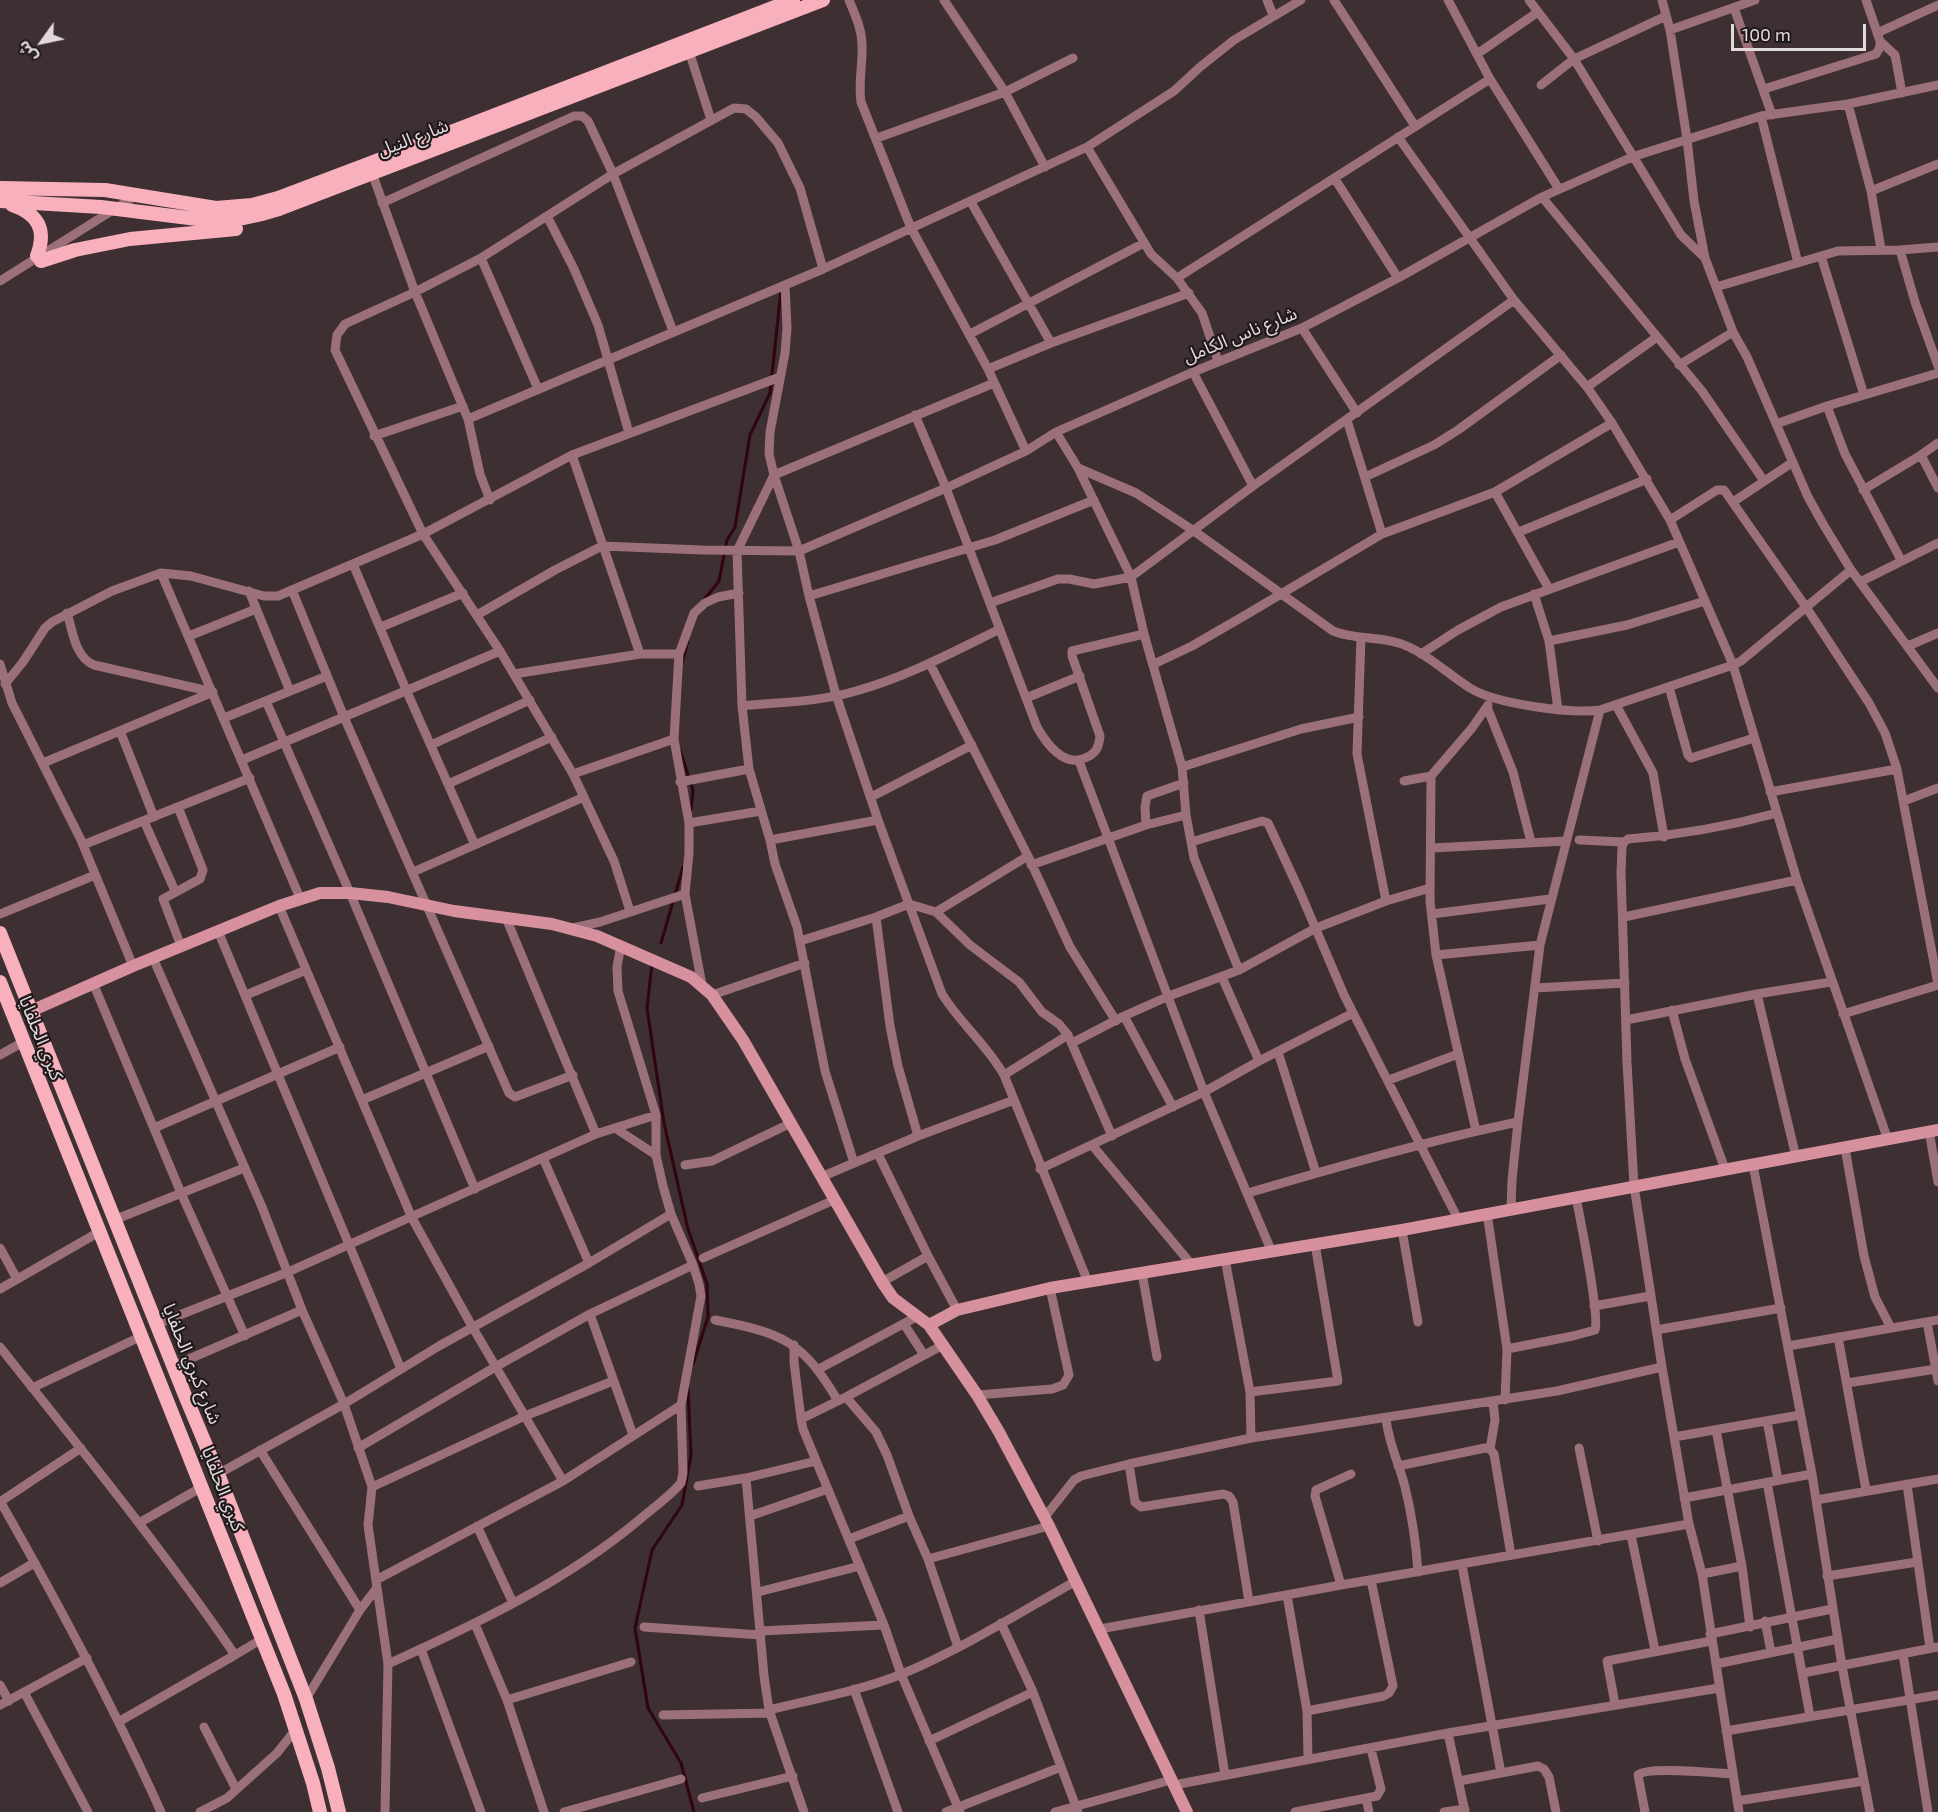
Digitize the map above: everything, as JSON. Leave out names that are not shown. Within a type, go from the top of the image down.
[{"type":"main road","name":"شارع النيل","points":[[0,197],[105,190],[216,208],[252,205],[278,198],[793,0]]},
{"type":"main road","name":"شارع النيل","points":[[0,197],[220,221],[252,218],[823,0]]},
{"type":"main road","points":[[0,197],[23,208],[37,221],[41,233],[42,256],[130,239],[232,230],[247,226],[265,214]]},
{"type":"main road","name":"شارع كبري الحلفايا","points":[[0,933],[306,1699],[339,1812]]},
{"type":"main road","name":"كبري الحلفايا","points":[[0,982],[262,1639],[296,1729],[320,1812]]},
{"type":"main road","points":[[313,1783],[331,1779]]},
{"type":"street","points":[[849,0],[860,27],[863,47],[859,89],[861,102],[911,228],[970,334],[1026,451]]},
{"type":"street","points":[[944,0],[1005,92],[1045,167]]},
{"type":"street","points":[[1267,0],[1273,15]]},
{"type":"street","points":[[468,419],[823,269],[1087,147],[1174,91],[1234,40],[1301,0]]},
{"type":"street","points":[[1334,0],[1415,126]]},
{"type":"street","points":[[1448,0],[1490,79],[1559,189]]},
{"type":"street","points":[[1529,0],[1574,59],[1681,235],[1705,258]]},
{"type":"street","points":[[1662,0],[1670,30],[1694,201],[1705,258],[1733,332],[1747,357],[1823,524],[1851,570],[1938,688]]},
{"type":"street","points":[[1670,30],[1755,0]]},
{"type":"street","points":[[1764,89],[1876,54],[1880,47],[1879,37],[1866,0]]},
{"type":"street","points":[[1879,37],[1938,5]]},
{"type":"street","points":[[1734,8],[1772,114]]},
{"type":"street","points":[[1477,54],[1538,12]]},
{"type":"street","points":[[1541,85],[1574,59],[1666,16]]},
{"type":"street","points":[[1879,37],[1895,55],[1902,93]]},
{"type":"street","points":[[689,51],[711,120]]},
{"type":"street","points":[[877,138],[1005,92],[1073,58]]},
{"type":"street","points":[[1177,278],[1490,79]]},
{"type":"street","name":"شارع ناس الكامل","points":[[800,551],[1026,451],[1056,432],[1218,361],[1302,328],[1398,278],[1542,197],[1632,157],[1761,116],[1848,104],[1938,85]]},
{"type":"street","points":[[1848,104],[1871,191],[1881,249]]},
{"type":"street","points":[[630,911],[614,861],[573,774],[500,651],[423,534],[374,436],[335,350],[336,336],[345,324],[481,258],[614,174],[734,108],[746,109],[778,143],[800,189],[823,269]]},
{"type":"street","points":[[382,203],[574,116],[582,116],[588,121],[614,174],[673,331]]},
{"type":"street","points":[[1761,116],[1798,263]]},
{"type":"street","points":[[1398,137],[1514,300],[1587,387],[1647,479],[1670,520],[1733,665],[1797,880],[1888,1140]]},
{"type":"street","points":[[1087,147],[1151,254],[1177,278],[1202,313],[1218,361]]},
{"type":"street","points":[[1871,191],[1938,164]]},
{"type":"street","points":[[372,173],[415,292],[468,419],[480,474],[490,500]]},
{"type":"street","points":[[1335,179],[1398,278]]},
{"type":"street","points":[[0,281],[137,195]]},
{"type":"street","points":[[1542,197],[1702,391],[1764,481]]},
{"type":"street","points":[[971,202],[1052,343]]},
{"type":"street","points":[[547,216],[574,269],[598,325],[629,433]]},
{"type":"street","points":[[970,334],[1144,243]]},
{"type":"street","points":[[1716,286],[1838,251],[1938,247]]},
{"type":"street","points":[[1900,250],[1915,302],[1938,366]]},
{"type":"street","points":[[0,288],[42,256]]},
{"type":"street","points":[[1821,256],[1864,395]]},
{"type":"street","points":[[481,258],[538,389]]},
{"type":"street","points":[[785,285],[787,328],[769,454],[800,551],[809,596],[836,695],[878,820],[942,994],[950,1007],[984,1045],[1004,1075],[1088,1282]]},
{"type":"street","points":[[988,369],[1189,293]]},
{"type":"street","points":[[990,603],[1058,579],[1094,584],[1131,577],[1253,486],[1514,300]]},
{"type":"street","points":[[1302,328],[1357,413]]},
{"type":"street","points":[[1679,365],[1733,332]]},
{"type":"street","points":[[1587,387],[1657,337]]},
{"type":"street","points":[[1365,477],[1434,445],[1561,355]]},
{"type":"street","points":[[1193,372],[1253,486]]},
{"type":"street","points":[[1776,424],[1827,406],[1938,373]]},
{"type":"street","points":[[5,684],[23,662],[45,628],[68,613],[112,591],[161,573],[191,576],[264,596],[278,596],[423,534],[572,455],[780,376]]},
{"type":"street","points":[[854,1163],[825,1071],[800,941],[748,769],[742,706],[737,550],[774,475],[994,383]]},
{"type":"street","points":[[374,436],[463,406]]},
{"type":"street","points":[[1827,406],[1840,443],[1901,560]]},
{"type":"street","points":[[915,415],[946,488],[1037,727],[1058,754],[1079,761],[1091,755],[1099,746],[1100,736],[1072,651],[1144,634]]},
{"type":"street","points":[[1347,420],[1382,534]]},
{"type":"street","points":[[1154,664],[1191,646],[1382,534],[1495,492],[1612,423]]},
{"type":"street","points":[[1056,432],[1078,468],[1131,577],[1144,634],[1182,767],[1186,816],[1200,877],[1239,970]]},
{"type":"street","points":[[1863,490],[1938,443]]},
{"type":"street","points":[[572,455],[640,654]]},
{"type":"street","points":[[1921,455],[1938,488]]},
{"type":"street","points":[[1733,502],[1793,462]]},
{"type":"street","points":[[1078,468],[1136,494],[1194,531],[1333,632],[1361,638],[1396,641],[1421,654],[1469,688],[1492,697],[1558,710],[1586,712],[1600,710],[1742,661],[1851,570]]},
{"type":"street","points":[[1519,532],[1647,479]]},
{"type":"street","points":[[1670,520],[1720,489],[1724,490],[1806,607],[1869,703],[1889,743],[1904,801],[1938,985],[1843,1014]]},
{"type":"street","points":[[1495,492],[1550,589]]},
{"type":"street","points":[[809,596],[994,540],[1094,500]]},
{"type":"street","points":[[1421,654],[1483,616],[1534,594],[1679,542]]},
{"type":"street","points":[[1860,582],[1938,543]]},
{"type":"street","points":[[477,615],[602,546],[800,551]]},
{"type":"street","points":[[353,564],[475,844]]},
{"type":"street","points":[[161,573],[300,898]]},
{"type":"street","points":[[292,590],[327,676],[511,1096],[515,1097],[573,1075]]},
{"type":"street","points":[[249,591],[290,691]]},
{"type":"street","points":[[381,627],[463,593]]},
{"type":"street","points":[[702,985],[685,894],[689,853],[688,823],[674,739],[679,654],[694,614],[705,603],[718,597],[739,593]]},
{"type":"street","points":[[1534,594],[1549,641],[1558,710]]},
{"type":"street","points":[[1549,641],[1627,625],[1705,601]]},
{"type":"street","points":[[189,636],[256,609]]},
{"type":"street","points":[[68,613],[81,655],[86,661],[94,665],[213,692]]},
{"type":"street","points":[[742,706],[856,691],[930,664],[1000,629]]},
{"type":"street","points":[[1908,646],[1938,633]]},
{"type":"street","points":[[1361,638],[1358,763],[1386,901]]},
{"type":"street","points":[[242,760],[500,651]]},
{"type":"street","points":[[514,674],[640,654],[679,654]]},
{"type":"street","points":[[0,664],[5,684],[21,724],[84,845],[133,966]]},
{"type":"street","points":[[930,664],[1029,860],[1070,947],[1120,1019],[1173,1107]]},
{"type":"street","points":[[224,718],[327,676]]},
{"type":"street","points":[[1026,698],[1080,676]]},
{"type":"street","points":[[1669,687],[1688,755],[1691,758],[1754,738]]},
{"type":"street","points":[[43,763],[213,692]]},
{"type":"street","points":[[1404,782],[1431,776],[1472,728],[1492,697]]},
{"type":"street","points":[[431,744],[530,700]]},
{"type":"street","points":[[266,701],[350,893],[474,1189]]},
{"type":"street","points":[[1617,705],[1653,773],[1664,837]]},
{"type":"street","points":[[1487,707],[1513,772],[1531,842]]},
{"type":"street","points":[[1511,1208],[1518,1122],[1540,945],[1600,710]]},
{"type":"street","points":[[1182,767],[1301,729],[1359,717]]},
{"type":"street","points":[[120,731],[176,891]]},
{"type":"street","points":[[448,784],[552,737]]},
{"type":"street","points":[[573,774],[674,739]]},
{"type":"street","points":[[871,797],[972,745]]},
{"type":"street","points":[[1079,761],[1204,1092],[1271,1250]]},
{"type":"street","points":[[680,783],[748,769]]},
{"type":"street","points":[[1770,792],[1897,769]]},
{"type":"street","points":[[1431,776],[1430,888],[1436,955],[1476,1131]]},
{"type":"street","points":[[84,845],[250,778]]},
{"type":"street","points":[[1146,825],[1147,796],[1184,783]]},
{"type":"street","points":[[1904,801],[1938,788]]},
{"type":"street","points":[[413,872],[584,797]]},
{"type":"street","points":[[178,807],[203,870],[200,879],[163,899],[181,946]]},
{"type":"street","points":[[688,823],[761,811]]},
{"type":"street","points":[[1579,840],[1624,842],[1628,839],[1664,837],[1726,827],[1777,813]]},
{"type":"street","points":[[936,912],[1029,860],[1109,838],[1146,825],[1186,816]]},
{"type":"street","points":[[770,840],[878,820]]},
{"type":"street","points":[[1191,842],[1265,821],[1316,927],[1353,1013],[1458,1219]]},
{"type":"street","points":[[1432,848],[1566,841]]},
{"type":"street","points":[[1624,842],[1621,873],[1634,1186],[1684,1497],[1702,1575],[1739,1812]]},
{"type":"street","points":[[0,914],[95,875]]},
{"type":"street","points":[[1624,917],[1797,880]]},
{"type":"street","points":[[1004,1075],[1070,1039],[1169,996],[1239,970],[1316,927],[1386,901],[1430,888]]},
{"type":"street","points":[[31,1011],[181,946],[279,906],[320,893],[388,897],[462,912],[573,928],[621,945],[691,977],[712,995],[743,1040],[882,1282],[893,1298],[929,1325],[977,1395],[1047,1522],[1187,1812]]},
{"type":"street","points":[[573,928],[600,922],[685,894]]},
{"type":"street","points":[[1431,914],[1550,899]]},
{"type":"street","points":[[800,941],[909,904],[936,912],[970,945],[1018,982],[1042,1012],[1059,1024],[1070,1039],[1112,1136]]},
{"type":"street","points":[[279,906],[412,1218],[473,1328],[563,1480]]},
{"type":"street","points":[[876,917],[890,1026],[898,1066],[918,1136]]},
{"type":"street","points":[[506,918],[596,1134]]},
{"type":"street","points":[[218,931],[401,1369]]},
{"type":"street","points":[[388,1664],[475,1624],[580,1566],[623,1534],[681,1483],[683,1473],[681,1405],[700,1306],[699,1284],[671,1214],[663,1186],[656,1155],[656,1115],[618,991],[617,967],[621,945]]},
{"type":"street","points":[[1436,955],[1540,945]]},
{"type":"street","points":[[153,958],[262,1207],[302,1310],[344,1404],[372,1487],[368,1525],[388,1664],[386,1812]]},
{"type":"street","points":[[712,995],[805,963]]},
{"type":"street","points":[[246,995],[306,970]]},
{"type":"street","points":[[1222,978],[1259,1061]]},
{"type":"street","points":[[1626,1020],[1757,993],[1831,982]]},
{"type":"street","points":[[93,983],[181,1193],[245,1336]]},
{"type":"street","points":[[1534,988],[1625,983]]},
{"type":"street","points":[[1757,993],[1796,1157]]},
{"type":"street","points":[[1672,1010],[1684,1059],[1725,1169]]},
{"type":"street","points":[[1040,1168],[1204,1092],[1353,1013]]},
{"type":"street","points":[[0,1055],[23,1042]]},
{"type":"street","points":[[362,1100],[489,1046]]},
{"type":"street","points":[[154,1128],[340,1047]]},
{"type":"street","points":[[1278,1052],[1317,1173]]},
{"type":"street","points":[[1389,1080],[1458,1054]]},
{"type":"street","points":[[821,1177],[918,1136],[1014,1100]]},
{"type":"street","points":[[157,1324],[288,1272],[596,1134],[656,1115]]},
{"type":"street","points":[[1248,1193],[1421,1145],[1518,1122]]},
{"type":"street","points":[[685,1165],[712,1161],[791,1123]]},
{"type":"street","points":[[615,1128],[656,1155]]},
{"type":"street","points":[[929,1325],[957,1310],[1050,1288],[1402,1230],[1934,1130],[1938,1182]]},
{"type":"street","points":[[1092,1145],[1191,1264]]},
{"type":"street","points":[[1845,1148],[1864,1256],[1875,1297],[1891,1328]]},
{"type":"street","points":[[878,1154],[957,1310]]},
{"type":"street","points":[[543,1158],[589,1263]]},
{"type":"street","points":[[1753,1165],[1812,1474],[1832,1609],[1870,1812]]},
{"type":"street","points":[[114,1220],[244,1168]]},
{"type":"street","points":[[1507,1349],[1595,1330],[1594,1306],[1576,1197]]},
{"type":"street","points":[[703,1258],[834,1200]]},
{"type":"street","points":[[1487,1213],[1507,1349],[1505,1400]]},
{"type":"street","points":[[218,1474],[344,1404],[671,1214]]},
{"type":"street","points":[[1402,1230],[1418,1322]]},
{"type":"street","points":[[0,1289],[99,1232]]},
{"type":"street","points":[[1250,1392],[1338,1381],[1315,1244]]},
{"type":"street","points":[[0,1248],[17,1279]]},
{"type":"street","points":[[882,1282],[928,1256]]},
{"type":"street","points":[[1225,1259],[1250,1392],[1251,1438]]},
{"type":"street","points":[[358,1448],[590,1314],[693,1265]]},
{"type":"street","points":[[1142,1273],[1157,1357]]},
{"type":"street","points":[[977,1395],[1052,1389],[1062,1385],[1069,1375],[1050,1288]]},
{"type":"street","points":[[1594,1306],[1650,1296]]},
{"type":"street","points":[[1656,1330],[1781,1308]]},
{"type":"street","points":[[173,1366],[302,1310]]},
{"type":"street","points":[[590,1314],[633,1435]]},
{"type":"street","points":[[817,1370],[918,1316]]},
{"type":"street","points":[[715,1320],[772,1333],[794,1345],[842,1399],[876,1432],[928,1559],[957,1647]]},
{"type":"street","points":[[1788,1346],[1938,1320]]},
{"type":"street","points":[[1927,1322],[1938,1381]]},
{"type":"street","points":[[904,1324],[924,1355]]},
{"type":"street","points":[[32,1388],[142,1336]]},
{"type":"street","points":[[1838,1337],[1866,1490]]},
{"type":"street","points":[[794,1345],[794,1362],[803,1429],[884,1625],[901,1674],[959,1810]]},
{"type":"street","points":[[801,1419],[943,1345]]},
{"type":"street","points":[[0,1347],[139,1522],[235,1655]]},
{"type":"street","points":[[928,1559],[1047,1522],[1074,1480],[1081,1476],[1251,1438],[1505,1400],[1604,1382],[1662,1367]]},
{"type":"street","points":[[1847,1383],[1936,1369]]},
{"type":"street","points":[[372,1487],[525,1416],[613,1381]]},
{"type":"street","points":[[1490,1449],[1495,1420],[1493,1402]]},
{"type":"street","points":[[306,1699],[376,1585],[563,1480],[681,1405]]},
{"type":"street","points":[[1674,1437],[1800,1415]]},
{"type":"street","points":[[1386,1419],[1388,1436],[1405,1487],[1414,1528],[1418,1572]]},
{"type":"street","points":[[1767,1421],[1778,1480]]},
{"type":"street","points":[[1716,1430],[1742,1566],[1750,1627]]},
{"type":"street","points":[[1398,1466],[1485,1448],[1490,1449],[1494,1454],[1511,1555]]},
{"type":"street","points":[[1579,1448],[1598,1541]]},
{"type":"street","points":[[81,1449],[0,1502],[120,1721],[161,1812]]},
{"type":"street","points":[[260,1450],[360,1610]]},
{"type":"street","points":[[698,1486],[746,1478],[816,1461]]},
{"type":"street","points":[[1129,1464],[1135,1502],[1141,1507],[1223,1494],[1229,1496],[1233,1502],[1249,1602]]},
{"type":"street","points":[[1341,1585],[1315,1496],[1316,1490],[1322,1486],[1351,1474]]},
{"type":"street","points":[[1684,1497],[1812,1474]]},
{"type":"street","points":[[746,1478],[770,1711],[804,1812]]},
{"type":"street","points":[[1816,1500],[1938,1479]]},
{"type":"street","points":[[1767,1482],[1810,1716]]},
{"type":"street","points":[[1803,1673],[1934,1648],[1917,1562],[1907,1484]]},
{"type":"street","points":[[139,1522],[202,1487]]},
{"type":"street","points":[[750,1516],[828,1489]]},
{"type":"street","points":[[849,1539],[909,1516]]},
{"type":"street","points":[[1100,1629],[1689,1524]]},
{"type":"street","points":[[477,1527],[513,1603]]},
{"type":"street","points":[[1631,1535],[1654,1650]]},
{"type":"street","points":[[1827,1576],[1917,1562]]},
{"type":"street","points":[[0,1583],[34,1563]]},
{"type":"street","points":[[1462,1565],[1501,1773]]},
{"type":"street","points":[[758,1592],[860,1566]]},
{"type":"street","points":[[1702,1575],[1742,1566]]},
{"type":"street","points":[[1307,1711],[1384,1696],[1393,1686],[1371,1580]]},
{"type":"street","points":[[663,1715],[770,1711],[901,1674],[957,1647],[1076,1581]]},
{"type":"street","points":[[1287,1595],[1307,1711],[1308,1758]]},
{"type":"street","points":[[1615,1704],[1606,1661],[1711,1637],[1766,1621],[1832,1609]]},
{"type":"street","points":[[1199,1610],[1225,1775]]},
{"type":"street","points":[[1766,1621],[1771,1653]]},
{"type":"street","points":[[1001,1623],[1033,1692],[1077,1809]]},
{"type":"street","points":[[475,1624],[507,1700],[544,1812]]},
{"type":"street","points":[[644,1627],[761,1633],[884,1625]]},
{"type":"street","points":[[120,1721],[262,1639]]},
{"type":"street","points":[[1716,1664],[1838,1639]]},
{"type":"street","points":[[421,1649],[481,1812]]},
{"type":"street","points":[[1903,1654],[1928,1812]]},
{"type":"street","points":[[0,1685],[4,1703],[87,1658]]},
{"type":"street","points":[[507,1700],[631,1662]]},
{"type":"street","points":[[1055,1812],[1077,1809],[1173,1783],[1371,1749],[1493,1725],[1719,1688]]},
{"type":"street","points":[[854,1689],[898,1812]]},
{"type":"street","points":[[24,1692],[87,1812]]},
{"type":"street","points":[[929,1741],[1033,1692]]},
{"type":"street","points":[[1726,1731],[1938,1695]]},
{"type":"street","points":[[204,1727],[236,1789]]},
{"type":"street","points":[[200,1812],[227,1798],[277,1753],[296,1729]]},
{"type":"street","points":[[1444,1812],[1465,1811],[1448,1733]]},
{"type":"street","points":[[1295,1812],[1377,1796],[1380,1789],[1371,1749]]},
{"type":"street","points":[[1459,1781],[1538,1766],[1544,1768],[1549,1777],[1556,1812]]},
{"type":"street","points":[[946,1812],[959,1810],[1061,1767]]},
{"type":"street","points":[[1645,1812],[1638,1775],[1641,1772],[1662,1770],[1733,1773]]},
{"type":"street","points":[[702,1798],[793,1776]]},
{"type":"street","points":[[564,1812],[681,1779]]},
{"type":"street","points":[[1737,1801],[1864,1781]]},
{"type":"street","points":[[1366,1798],[1369,1812]]},
{"type":"waterway","points":[[703,601],[719,581],[727,540],[735,527],[750,435],[770,393],[781,290]]},
{"type":"waterway","points":[[682,663],[688,641]]},
{"type":"waterway","points":[[680,750],[693,790],[691,810]]},
{"type":"waterway","points":[[661,943],[683,867]]},
{"type":"waterway","points":[[652,964],[647,1008],[664,1123],[688,1229],[707,1284],[708,1317],[693,1364]]},
{"type":"waterway","points":[[688,1388],[691,1455],[682,1505],[652,1550],[635,1628],[648,1708],[681,1763],[694,1812]]}]
